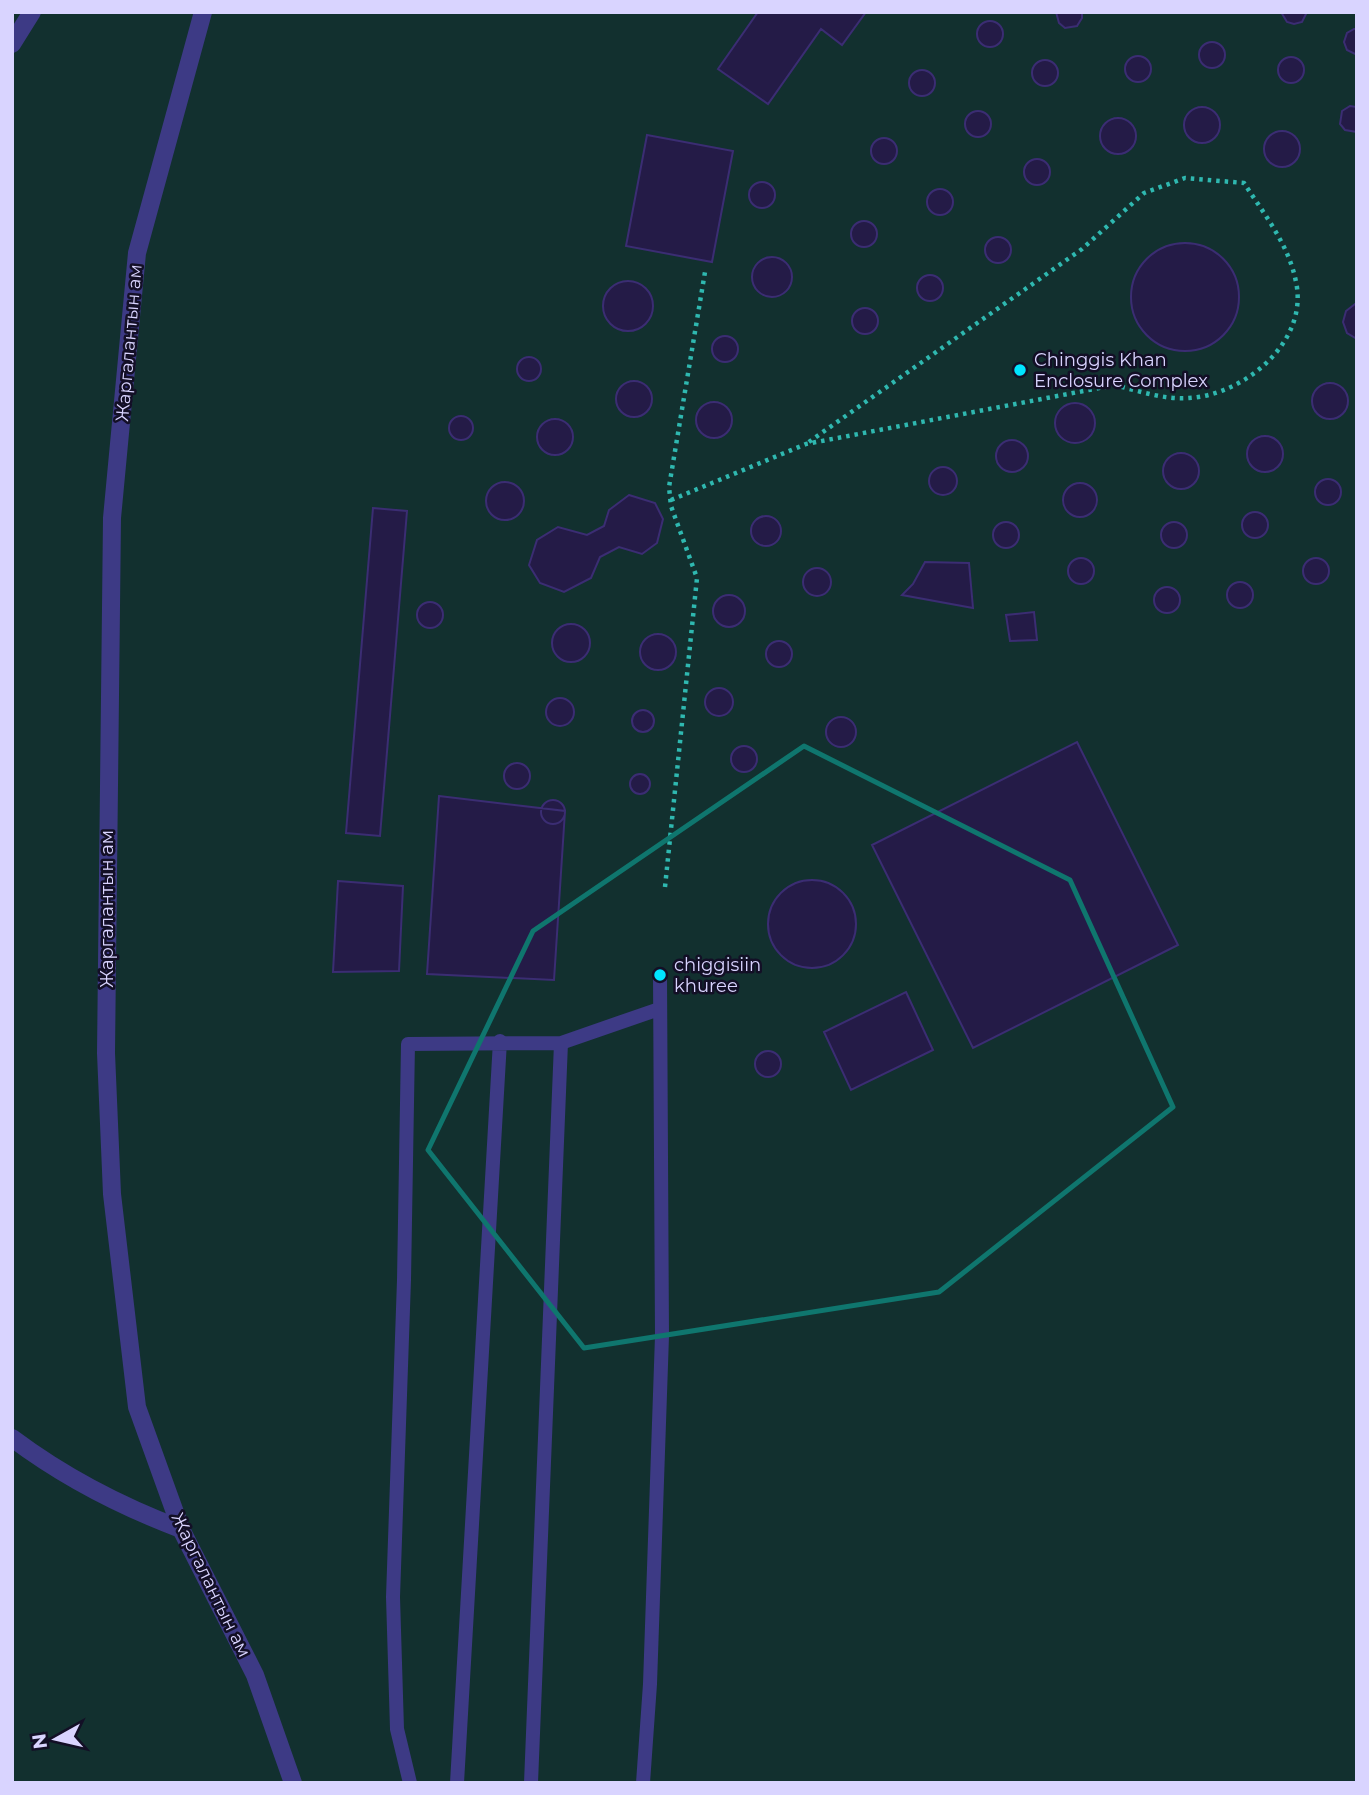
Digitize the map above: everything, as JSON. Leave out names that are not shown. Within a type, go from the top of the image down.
[{"type":"street","points":[[12,44],[32,12]]},
{"type":"street","name":"Жаргалантын ам","points":[[204,12],[137,253],[112,518],[106,1053],[112,1194],[137,1406],[181,1530],[255,1675],[293,1783]]},
{"type":"street","points":[[12,1438],[48,1465],[130,1510],[181,1530]]},
{"type":"lane","points":[[643,1783],[650,1684],[662,1336],[660,975]]},
{"type":"lane","points":[[410,1783],[397,1728],[393,1597],[404,1280],[408,1044],[500,1041],[561,1043],[659,1009]]},
{"type":"lane","points":[[457,1783],[500,1041]]},
{"type":"lane","points":[[531,1783],[561,1043]]},
{"type":"path","points":[[671,500],[806,444],[1115,385],[1145,393],[1189,398],[1225,389],[1262,371],[1293,328],[1297,284],[1283,243],[1244,183],[1185,178],[1144,193],[1082,248],[806,444]]},
{"type":"path","points":[[665,887],[697,579],[669,487],[705,272]]},
{"type":"highlighted area","points":[[804,746],[1070,880],[1173,1107],[939,1292],[584,1348],[428,1150],[533,931]]},
{"type":"green space","points":[[12,12],[1357,12],[1357,1783],[12,1783]]},
{"type":"building","points":[[758,12],[866,12],[842,45],[821,29],[768,104],[718,69]]},
{"type":"building","points":[[1056,12],[1082,12],[1082,18],[1077,26],[1065,28],[1059,23]]},
{"type":"building","points":[[1281,12],[1307,12],[1302,22],[1294,24],[1287,22]]},
{"type":"building","points":[[990,21],[999,25],[1003,34],[999,43],[990,47],[981,43],[977,34],[981,25]]},
{"type":"building","points":[[1357,29],[1357,55],[1347,50],[1344,42],[1347,33]]},
{"type":"building","points":[[1212,42],[1221,46],[1225,55],[1221,64],[1212,68],[1203,64],[1199,55],[1203,46]]},
{"type":"building","points":[[1138,56],[1147,60],[1151,69],[1147,78],[1138,82],[1129,78],[1125,69],[1129,60]]},
{"type":"building","points":[[1291,57],[1300,61],[1304,70],[1300,79],[1291,83],[1282,79],[1278,70],[1282,61]]},
{"type":"building","points":[[1045,60],[1054,64],[1058,73],[1054,82],[1045,86],[1036,82],[1032,73],[1036,64]]},
{"type":"building","points":[[922,70],[931,74],[935,83],[931,92],[922,96],[913,92],[909,83],[913,74]]},
{"type":"building","points":[[1350,106],[1357,107],[1357,132],[1345,130],[1340,124],[1342,111]]},
{"type":"building","points":[[1202,107],[1215,112],[1220,125],[1215,138],[1202,143],[1189,138],[1184,125],[1189,112]]},
{"type":"building","points":[[978,111],[987,115],[991,124],[987,133],[978,137],[969,133],[965,124],[969,115]]},
{"type":"building","points":[[1118,118],[1131,123],[1136,136],[1131,149],[1118,154],[1105,149],[1100,136],[1105,123]]},
{"type":"building","points":[[1282,131],[1295,136],[1300,149],[1295,162],[1282,167],[1269,162],[1264,149],[1269,136]]},
{"type":"building","points":[[647,135],[733,151],[712,262],[626,246]]},
{"type":"building","points":[[884,138],[893,142],[897,151],[893,160],[884,164],[875,160],[871,151],[875,142]]},
{"type":"building","points":[[1037,159],[1046,163],[1050,172],[1046,181],[1037,185],[1028,181],[1024,172],[1028,163]]},
{"type":"building","points":[[762,182],[771,186],[775,195],[771,204],[762,208],[753,204],[749,195],[753,186]]},
{"type":"building","points":[[940,189],[949,193],[953,202],[949,211],[940,215],[931,211],[927,202],[931,193]]},
{"type":"building","points":[[864,221],[873,225],[877,234],[873,243],[864,247],[855,243],[851,234],[855,225]]},
{"type":"building","points":[[998,237],[1007,241],[1011,250],[1007,259],[998,263],[989,259],[985,250],[989,241]]},
{"type":"building","name":"Chinggis Khan Enclosure Complex","points":[[1185,243],[1206,247],[1223,259],[1235,276],[1239,297],[1235,318],[1223,335],[1206,347],[1185,351],[1164,347],[1147,335],[1135,318],[1131,297],[1135,276],[1147,259],[1164,247]]},
{"type":"building","points":[[772,257],[780,258],[786,263],[791,269],[791,285],[786,291],[780,296],[772,297],[764,296],[758,291],[753,285],[752,277],[753,269],[758,263],[764,258]]},
{"type":"building","points":[[930,275],[939,279],[943,288],[939,297],[930,301],[921,297],[917,288],[921,279]]},
{"type":"building","points":[[628,281],[645,289],[653,306],[645,323],[628,331],[611,323],[603,306],[611,289]]},
{"type":"building","points":[[1355,304],[1357,339],[1347,333],[1343,322],[1346,311]]},
{"type":"building","points":[[865,308],[874,312],[878,321],[874,330],[865,334],[856,330],[852,321],[856,312]]},
{"type":"building","points":[[725,336],[734,340],[738,349],[734,358],[725,362],[716,358],[712,349],[716,340]]},
{"type":"building","points":[[529,357],[538,360],[541,369],[538,378],[529,381],[520,378],[517,369],[520,360]]},
{"type":"building","points":[[634,381],[647,386],[652,399],[647,412],[634,417],[621,412],[616,399],[621,386]]},
{"type":"building","points":[[1330,383],[1343,388],[1348,401],[1343,414],[1330,419],[1317,414],[1312,401],[1317,388]]},
{"type":"building","points":[[714,402],[727,407],[732,420],[727,433],[714,438],[701,433],[696,420],[701,407]]},
{"type":"building","points":[[1075,403],[1089,409],[1095,423],[1089,437],[1075,443],[1061,437],[1055,423],[1061,409]]},
{"type":"building","points":[[461,416],[469,420],[473,428],[469,436],[461,440],[453,436],[449,428],[453,420]]},
{"type":"building","points":[[555,419],[568,424],[573,437],[568,450],[555,455],[542,450],[537,437],[542,424]]},
{"type":"building","points":[[1265,436],[1278,441],[1283,454],[1278,467],[1265,472],[1252,467],[1247,454],[1252,441]]},
{"type":"building","points":[[1012,440],[1023,445],[1028,456],[1023,467],[1012,472],[1001,467],[996,456],[1001,445]]},
{"type":"building","points":[[1181,453],[1194,458],[1199,471],[1194,484],[1181,489],[1168,484],[1163,471],[1168,458]]},
{"type":"building","points":[[943,467],[953,471],[957,481],[953,491],[943,495],[933,491],[929,481],[933,471]]},
{"type":"building","points":[[1328,479],[1337,483],[1341,492],[1337,501],[1328,505],[1319,501],[1315,492],[1319,483]]},
{"type":"building","points":[[505,482],[518,488],[524,501],[518,514],[505,520],[492,514],[486,501],[492,488]]},
{"type":"building","points":[[1080,483],[1092,488],[1097,500],[1092,512],[1080,517],[1068,512],[1063,500],[1068,488]]},
{"type":"building","points":[[629,495],[655,503],[663,519],[657,543],[642,554],[619,547],[600,557],[591,578],[564,592],[540,583],[529,565],[537,540],[558,527],[587,535],[604,526],[609,510]]},
{"type":"building","points":[[373,508],[407,511],[380,836],[346,833]]},
{"type":"building","points":[[1255,512],[1264,516],[1268,525],[1264,534],[1255,538],[1246,534],[1242,525],[1246,516]]},
{"type":"building","points":[[766,516],[777,520],[781,531],[777,542],[766,546],[755,542],[751,531],[755,520]]},
{"type":"building","points":[[1006,522],[1015,526],[1019,535],[1015,544],[1006,548],[997,544],[993,535],[997,526]]},
{"type":"building","points":[[1174,522],[1183,526],[1187,535],[1183,544],[1174,548],[1165,544],[1161,535],[1165,526]]},
{"type":"building","points":[[1081,558],[1090,562],[1094,571],[1090,580],[1081,584],[1072,580],[1068,571],[1072,562]]},
{"type":"building","points":[[1316,558],[1325,562],[1329,571],[1325,580],[1316,584],[1307,580],[1303,571],[1307,562]]},
{"type":"building","points":[[925,562],[969,563],[973,608],[902,595],[913,584]]},
{"type":"building","points":[[817,568],[827,572],[831,582],[827,592],[817,596],[807,592],[803,582],[807,572]]},
{"type":"building","points":[[1240,582],[1249,586],[1253,595],[1249,604],[1240,608],[1231,604],[1227,595],[1231,586]]},
{"type":"building","points":[[1167,587],[1176,591],[1180,600],[1176,609],[1167,613],[1158,609],[1154,600],[1158,591]]},
{"type":"building","points":[[729,595],[740,600],[745,611],[740,622],[729,627],[718,622],[713,611],[718,600]]},
{"type":"building","points":[[430,602],[439,606],[443,615],[439,624],[430,628],[421,624],[417,615],[421,606]]},
{"type":"building","points":[[1034,612],[1037,640],[1010,641],[1006,615]]},
{"type":"building","points":[[571,624],[584,630],[590,643],[584,656],[571,662],[558,656],[552,643],[558,630]]},
{"type":"building","points":[[658,634],[671,639],[676,652],[671,665],[658,670],[645,665],[640,652],[645,639]]},
{"type":"building","points":[[779,641],[788,645],[792,654],[788,663],[779,667],[770,663],[766,654],[770,645]]},
{"type":"building","points":[[719,688],[729,692],[733,702],[729,712],[719,716],[709,712],[705,702],[709,692]]},
{"type":"building","points":[[560,698],[570,702],[574,712],[570,722],[560,726],[550,722],[546,712],[550,702]]},
{"type":"building","points":[[643,710],[651,713],[654,721],[651,729],[643,732],[635,729],[632,721],[635,713]]},
{"type":"building","points":[[841,717],[852,721],[856,732],[852,743],[841,747],[830,743],[826,732],[830,721]]},
{"type":"building","points":[[1077,742],[1178,945],[973,1048],[872,845]]},
{"type":"building","points":[[744,746],[753,750],[757,759],[753,768],[744,772],[735,768],[731,759],[735,750]]},
{"type":"building","points":[[517,763],[526,767],[530,776],[526,785],[517,789],[508,785],[504,776],[508,767]]},
{"type":"building","points":[[636,774],[644,774],[650,784],[644,794],[636,794],[630,788],[630,780]]},
{"type":"building","points":[[439,796],[565,811],[554,980],[427,974]]},
{"type":"building","points":[[553,800],[562,803],[565,812],[562,821],[553,824],[544,821],[541,812],[544,803]]},
{"type":"building","points":[[812,880],[837,887],[849,899],[856,924],[849,949],[837,961],[812,968],[787,961],[775,949],[768,924],[775,899],[787,887]]},
{"type":"building","points":[[338,881],[403,886],[399,971],[333,972]]},
{"type":"building","points":[[906,992],[933,1050],[851,1090],[824,1032]]},
{"type":"building","points":[[768,1051],[777,1055],[781,1064],[777,1073],[768,1077],[759,1073],[755,1064],[759,1055]]},
{"type":"place","name":"Chinggis Khan Enclosure Complex","points":[[1020,370]]},
{"type":"place","name":"chiggisiin khuree","points":[[660,975]]}]
